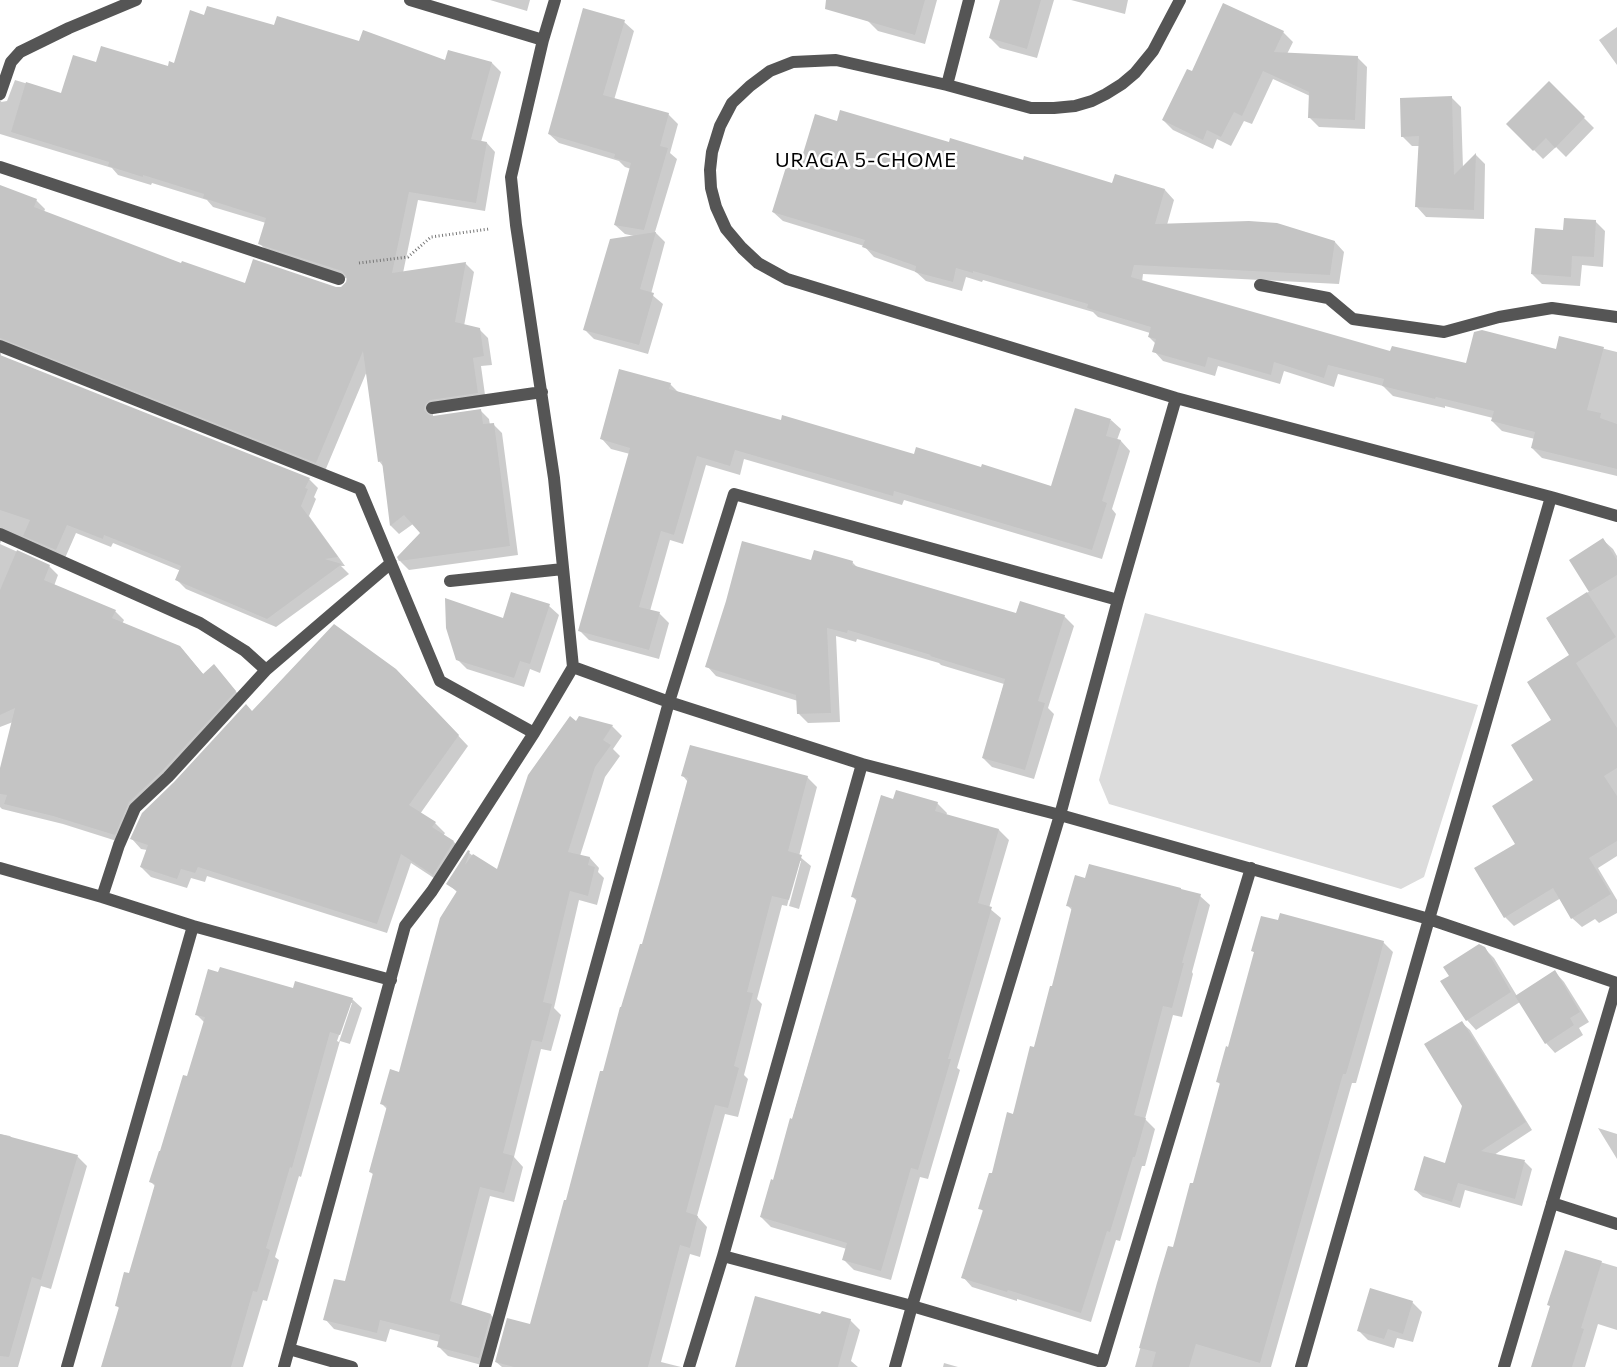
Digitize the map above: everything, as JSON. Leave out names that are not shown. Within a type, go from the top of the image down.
[{"type":"street","points":[[0,92],[11,62],[20,52],[69,28],[136,0]]},
{"type":"street","points":[[410,0],[543,40]]},
{"type":"street","points":[[284,1367],[405,926],[432,891],[534,733],[573,667],[554,478],[516,225],[511,177],[543,40],[555,0]]},
{"type":"street","points":[[947,85],[969,0]]},
{"type":"street","points":[[1180,0],[1153,51],[1135,73],[1122,84],[1092,101],[1075,106],[1031,108],[947,85],[836,60],[793,62],[770,71],[732,103],[720,126],[712,152],[711,188],[716,207],[726,229],[758,263],[787,279],[1176,398],[1552,497],[1617,516]]},
{"type":"street","points":[[0,167],[339,279]]},
{"type":"street","points":[[1260,285],[1328,298],[1353,319],[1444,332],[1499,317],[1552,308],[1616,315]]},
{"type":"street","points":[[0,346],[360,489],[440,681],[534,733]]},
{"type":"street","points":[[432,408],[542,392]]},
{"type":"street","points":[[895,1367],[1060,815],[1118,600],[1176,398]]},
{"type":"street","points":[[485,1367],[669,702],[734,494],[1118,600]]},
{"type":"street","points":[[1301,1367],[1552,497]]},
{"type":"street","points":[[0,534],[200,623],[245,651],[266,670]]},
{"type":"street","points":[[102,897],[119,845],[135,808],[168,777],[266,670],[390,563]]},
{"type":"street","points":[[450,581],[563,569]]},
{"type":"street","points":[[573,667],[669,702],[862,764],[1060,815],[1429,919],[1617,983],[1504,1367]]},
{"type":"street","points":[[689,1367],[723,1256],[862,764]]},
{"type":"street","points":[[0,868],[194,926],[391,980]]},
{"type":"street","points":[[723,1256],[912,1306],[1102,1362],[1251,868]]},
{"type":"street","points":[[67,1367],[194,926]]},
{"type":"street","points":[[1552,1203],[1617,1224]]},
{"type":"street","points":[[289,1349],[352,1367]]},
{"type":"path","points":[[339,279],[355,264],[408,257],[430,237],[516,225]]},
{"type":"shaded area","points":[[1145,613],[1478,705],[1424,877],[1401,889],[1109,804],[1099,780]]},
{"type":"building","points":[[826,0],[925,0],[915,35],[825,9]]},
{"type":"building","points":[[1000,0],[1041,0],[1027,49],[989,38]]},
{"type":"building","points":[[1223,3],[1284,31],[1274,52],[1358,56],[1355,120],[1308,118],[1309,92],[1263,71],[1242,116],[1234,112],[1221,137],[1207,130],[1203,140],[1162,120],[1187,69],[1192,71]]},
{"type":"building","points":[[207,6],[274,25],[277,16],[359,41],[363,30],[445,60],[448,50],[492,62],[471,139],[487,142],[476,203],[409,192],[392,273],[466,262],[455,322],[480,328],[484,356],[473,358],[478,393],[430,400],[425,405],[424,410],[433,416],[481,409],[483,424],[494,423],[510,546],[399,561],[397,557],[420,533],[404,515],[390,526],[382,461],[378,462],[363,351],[316,463],[0,338],[0,185],[37,199],[34,207],[181,263],[182,261],[245,283],[253,259],[336,287],[341,287],[346,282],[347,277],[342,271],[258,244],[266,218],[203,198],[204,194],[108,166],[109,162],[11,132],[26,82],[61,93],[73,55],[96,62],[101,46],[168,66],[169,61],[174,63],[190,10],[204,15]]},
{"type":"building","points":[[583,8],[625,20],[603,95],[669,113],[660,146],[668,148],[644,230],[614,225],[631,163],[614,158],[615,154],[548,134]]},
{"type":"building","points":[[1549,81],[1585,117],[1555,148],[1546,138],[1533,151],[1506,124]]},
{"type":"building","points":[[1452,96],[1454,175],[1476,153],[1474,210],[1415,207],[1419,136],[1401,137],[1400,98]]},
{"type":"building","points":[[840,110],[949,142],[950,138],[1023,160],[1024,156],[1112,183],[1115,174],[1165,189],[1155,224],[1249,221],[1277,223],[1335,241],[1330,275],[1134,265],[1131,277],[1390,351],[1392,346],[1466,363],[1474,332],[1482,330],[1556,349],[1559,336],[1604,347],[1587,410],[1601,413],[1600,418],[1617,424],[1617,469],[1531,448],[1535,432],[1491,421],[1494,411],[1382,386],[1384,379],[1328,365],[1324,378],[1274,362],[1271,375],[1208,357],[1205,367],[1152,352],[1156,339],[1148,337],[1151,327],[1087,308],[1088,304],[973,271],[973,273],[956,268],[953,282],[915,272],[916,266],[862,247],[865,240],[772,212],[786,167],[798,170],[815,114],[837,121]]},
{"type":"building","points":[[1564,218],[1596,220],[1594,257],[1572,256],[1571,277],[1531,274],[1535,228],[1563,230]]},
{"type":"building","points":[[656,232],[640,289],[654,293],[639,345],[583,330],[610,239]]},
{"type":"building","points":[[0,355],[310,478],[305,488],[308,489],[301,506],[338,557],[325,559],[342,564],[267,619],[175,580],[181,566],[104,535],[103,539],[67,525],[56,550],[23,536],[30,520],[0,510]]},
{"type":"building","points":[[619,369],[671,383],[669,389],[781,420],[782,415],[914,454],[916,447],[981,467],[982,464],[1051,486],[1075,408],[1111,419],[1106,436],[1121,440],[1102,501],[1107,503],[1092,550],[894,491],[893,496],[735,450],[730,466],[697,456],[674,535],[661,531],[639,607],[660,612],[649,650],[578,631],[630,448],[600,439]]},
{"type":"building","points":[[1603,538],[1617,560],[1617,575],[1589,592],[1569,560]]},
{"type":"building","points":[[742,541],[811,560],[814,550],[853,561],[852,565],[1016,613],[1020,601],[1065,615],[1038,701],[1045,703],[1025,770],[982,758],[1005,679],[931,655],[848,630],[847,633],[827,628],[831,713],[797,714],[796,695],[705,667],[726,601]]},
{"type":"building","points":[[17,550],[50,565],[44,580],[116,610],[112,618],[180,646],[203,674],[214,664],[236,691],[162,771],[129,802],[115,835],[53,816],[4,804],[7,795],[0,794],[0,768],[15,708],[0,715],[0,590]]},
{"type":"building","points":[[511,592],[550,604],[530,664],[520,661],[514,678],[456,660],[446,628],[445,598],[503,618]]},
{"type":"building","points":[[1587,592],[1616,637],[1576,663],[1617,728],[1617,768],[1604,776],[1617,796],[1617,841],[1589,858],[1611,894],[1571,919],[1553,888],[1504,918],[1474,868],[1515,844],[1492,806],[1533,780],[1511,745],[1551,720],[1527,682],[1569,655],[1546,618]]},
{"type":"building","points":[[334,624],[396,669],[459,735],[409,805],[436,822],[432,827],[454,841],[433,875],[401,854],[377,924],[198,867],[195,873],[181,869],[177,879],[140,867],[148,845],[130,839],[142,813],[174,782],[246,704],[252,711]]},
{"type":"building","points":[[570,716],[576,721],[579,716],[613,725],[603,740],[611,745],[595,767],[568,852],[590,857],[588,865],[595,867],[588,896],[570,891],[543,1002],[552,1004],[542,1042],[532,1040],[503,1153],[514,1156],[504,1193],[480,1187],[450,1301],[491,1314],[479,1358],[437,1347],[440,1335],[380,1320],[377,1333],[323,1320],[334,1279],[345,1281],[373,1173],[369,1172],[387,1106],[380,1104],[390,1069],[399,1072],[440,918],[457,891],[446,884],[468,850],[470,851],[465,865],[473,854],[497,869],[528,775]]},
{"type":"building","points":[[690,745],[808,776],[788,851],[802,855],[789,900],[772,896],[747,992],[753,993],[734,1066],[739,1068],[728,1108],[715,1105],[686,1212],[698,1216],[690,1248],[680,1245],[648,1367],[514,1367],[495,1362],[507,1318],[530,1324],[564,1200],[566,1200],[600,1071],[603,1071],[620,1007],[640,944],[642,944],[661,877],[688,778],[681,776]]},
{"type":"building","points":[[896,790],[938,802],[935,811],[999,829],[978,903],[992,907],[948,1059],[951,1059],[918,1170],[911,1168],[881,1271],[842,1260],[847,1243],[760,1217],[771,1179],[773,1180],[790,1118],[792,1119],[857,898],[851,897],[881,795],[893,799]]},
{"type":"building","points":[[1089,864],[1201,894],[1172,1008],[1163,1006],[1134,1115],[1146,1118],[1135,1157],[1133,1157],[1110,1232],[1107,1231],[1081,1313],[1008,1290],[1007,1292],[961,1278],[983,1210],[978,1209],[989,1173],[992,1173],[1007,1112],[1013,1114],[1030,1046],[1034,1047],[1050,986],[1052,986],[1072,907],[1066,906],[1075,875],[1085,878]]},
{"type":"building","points":[[1280,913],[1384,941],[1377,968],[1346,1074],[1343,1074],[1260,1363],[1196,1344],[1189,1367],[1152,1367],[1156,1352],[1139,1348],[1157,1283],[1168,1246],[1173,1247],[1190,1183],[1193,1183],[1220,1083],[1216,1082],[1226,1046],[1228,1047],[1254,952],[1251,951],[1261,916],[1278,920]]},
{"type":"building","points":[[1479,944],[1485,947],[1511,992],[1466,1021],[1440,981],[1449,976],[1443,967]]},
{"type":"building","points":[[220,967],[293,988],[295,981],[353,998],[340,1035],[330,1032],[292,1168],[290,1167],[266,1248],[270,1250],[257,1292],[253,1291],[231,1367],[101,1367],[119,1307],[115,1306],[124,1272],[129,1273],[155,1184],[149,1182],[183,1075],[187,1076],[205,1017],[195,1015],[208,969],[218,972]]},
{"type":"building","points":[[1555,970],[1580,1012],[1570,1018],[1574,1025],[1545,1044],[1515,996]]},
{"type":"building","points":[[1462,1021],[1526,1122],[1481,1151],[1525,1160],[1515,1199],[1458,1183],[1452,1202],[1414,1190],[1424,1156],[1445,1163],[1462,1106],[1424,1044]]},
{"type":"building","points":[[0,1134],[78,1155],[41,1280],[32,1277],[9,1357],[0,1356]]},
{"type":"building","points":[[1565,1250],[1602,1261],[1581,1328],[1584,1329],[1572,1367],[1531,1367],[1550,1306],[1547,1305]]},
{"type":"building","points":[[1370,1288],[1413,1301],[1403,1334],[1388,1329],[1384,1339],[1357,1331]]},
{"type":"building","points":[[755,1296],[820,1314],[822,1311],[851,1319],[838,1367],[735,1367]]},
{"type":"district","name":"URAGA 5-CHOME","points":[[866,160]]}]
